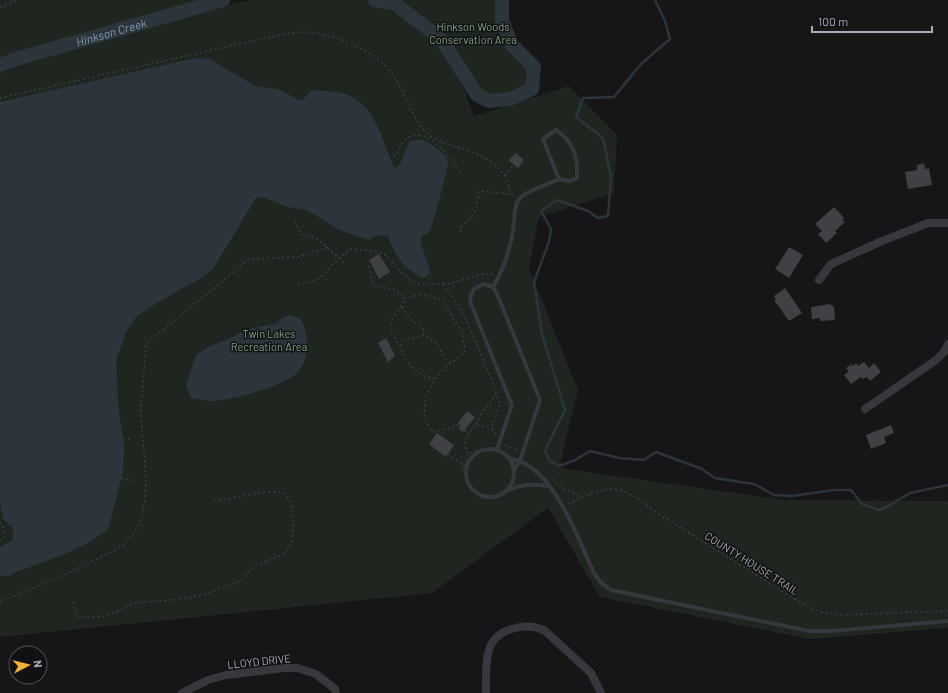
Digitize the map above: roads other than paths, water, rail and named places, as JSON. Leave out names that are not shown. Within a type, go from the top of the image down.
[{"type":"street","points":[[819,280],[831,264],[882,241],[928,223],[948,223]]},
{"type":"street","points":[[865,409],[936,360],[948,344]]},
{"type":"street","points":[[486,693],[489,649],[497,636],[520,626],[535,626],[544,630],[591,673],[601,693]]},
{"type":"street","name":"LLOYD DRIVE","points":[[182,693],[208,680],[226,675],[284,668],[298,668],[316,674],[335,691]]},
{"type":"lane","points":[[493,287],[498,277],[513,233],[516,203],[521,197],[559,179],[570,181],[577,178],[577,169],[571,143],[556,130],[543,139],[559,179]]},
{"type":"lane","points":[[497,450],[512,405],[471,304],[470,297],[474,289],[479,285],[488,285],[493,287],[497,294],[540,400],[520,461],[514,469]]},
{"type":"lane","points":[[549,486],[522,486],[493,498],[478,494],[468,482],[465,466],[475,454],[482,450],[497,450],[510,459],[520,461],[542,478],[549,486],[563,506],[598,580],[611,590],[809,631],[832,631],[948,621]]},
{"type":"lane","points":[[507,492],[513,481],[514,469],[510,459]]},
{"type":"waterway","name":"Hinkson Creek","points":[[0,65],[16,59],[223,0]]},
{"type":"waterway","name":"Hinkson Creek","points":[[375,0],[394,3],[441,39],[477,95],[489,101],[510,99],[532,89],[534,67],[512,45],[502,21],[502,0]]},
{"type":"waterway","points":[[655,0],[665,21],[670,39],[641,64],[614,97],[583,98],[576,117],[603,138],[611,177],[608,216],[598,218],[588,211],[557,200],[541,211],[551,229],[549,242],[534,282],[542,334],[565,410],[545,451],[550,461],[559,466],[575,460],[590,451],[619,458],[644,460],[656,452],[702,469],[715,478],[754,484],[774,495],[792,496],[834,490],[851,490],[862,504],[879,510],[910,493],[948,485]]},
{"type":"park label","name":"Hinkson Woods Conservation Area","points":[[473,32]]},
{"type":"park label","name":"Twin Lakes Recreation Area","points":[[269,339]]}]
